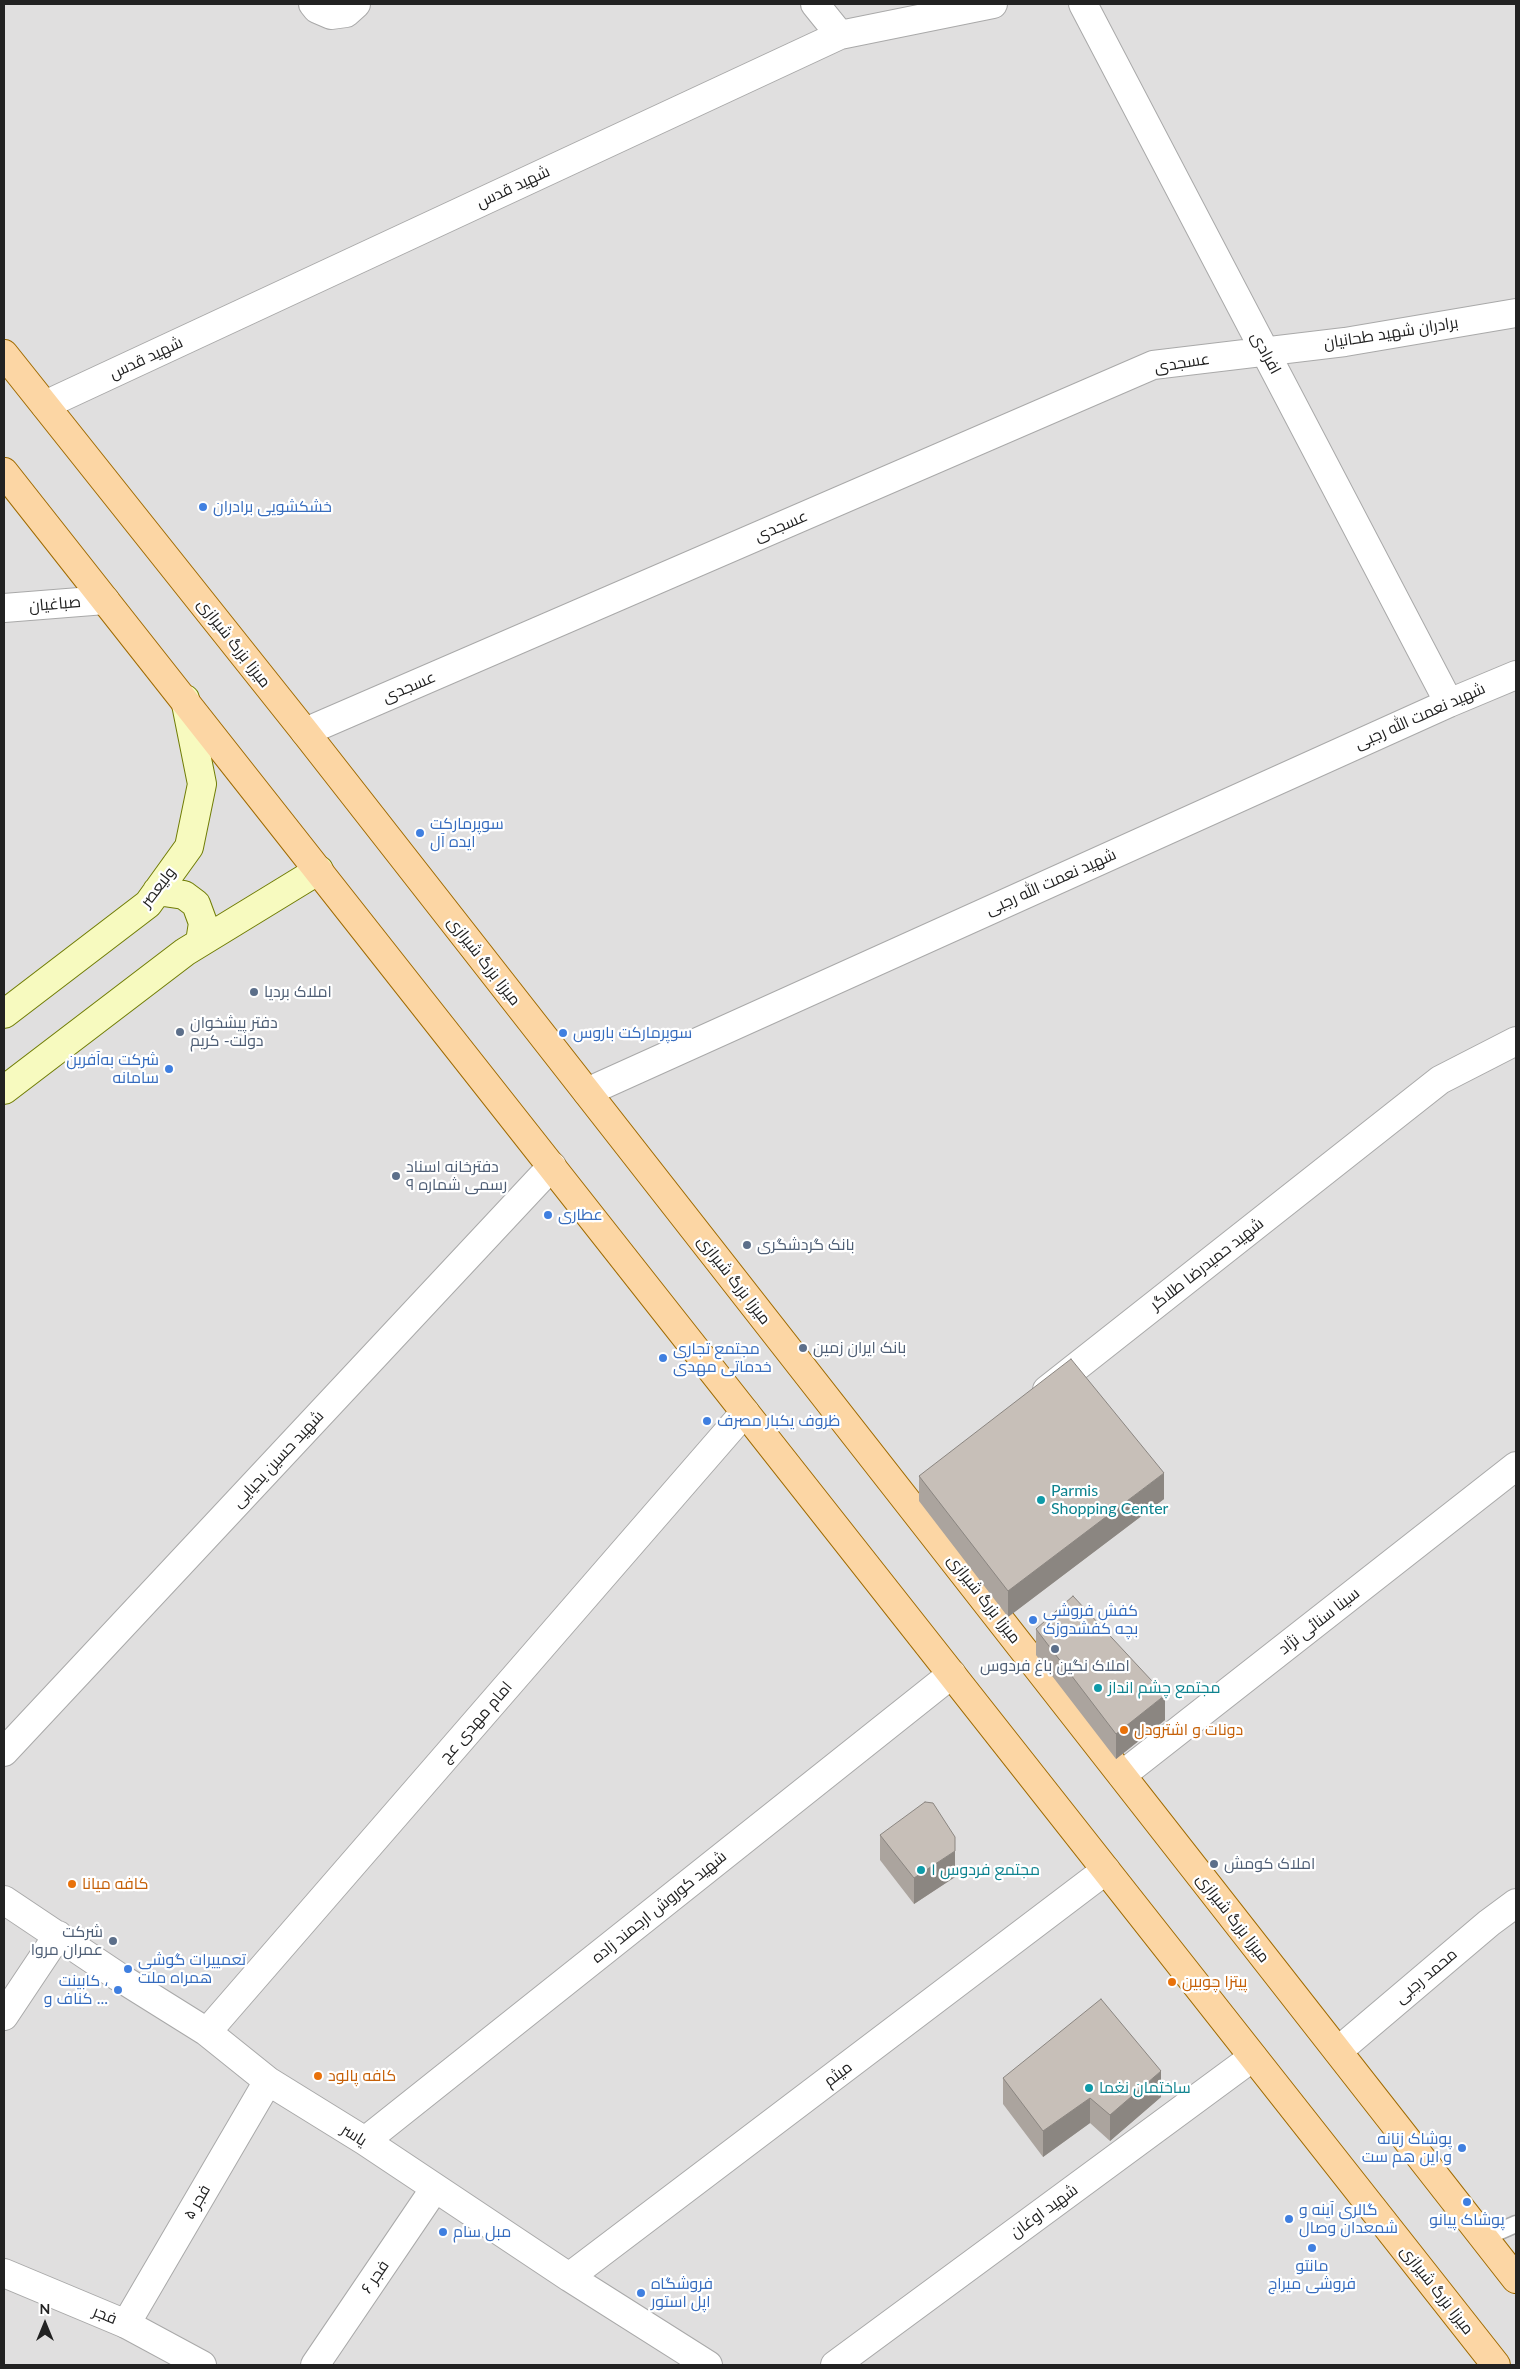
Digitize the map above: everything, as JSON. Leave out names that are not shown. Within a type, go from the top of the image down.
[{"type":"main road","name":"میرزا بزرگ شیرازی","points":[[4,354],[587,1092],[1516,2279]]},
{"type":"main road","name":"میرزا بزرگ شیرازی","points":[[4,472],[1496,2365]]},
{"type":"main road","name":"ولیعصر","points":[[4,1014],[148,904],[189,847],[202,784],[185,700]]},
{"type":"main road","points":[[4,1090],[200,942],[319,870]]},
{"type":"main road","points":[[157,891],[184,895],[196,904],[203,923],[200,942]]},
{"type":"street","points":[[313,4],[317,9],[331,15],[346,13],[356,4]]},
{"type":"street","points":[[815,4],[840,35]]},
{"type":"street","name":"شهید قدس","points":[[45,405],[840,35],[993,4]]},
{"type":"street","name":"افرادی","points":[[1083,4],[1449,703]]},
{"type":"street","name":"برادران شهید طحانیان","points":[[1265,351],[1345,342],[1516,313]]},
{"type":"street","name":"عسجدی","points":[[304,732],[1153,366],[1265,351]]},
{"type":"street","name":"صباغیان","points":[[4,608],[106,600]]},
{"type":"street","name":"شهید نعمت الله رجبی","points":[[587,1092],[1449,703],[1516,675]]},
{"type":"street","name":"شهید حمیدرضا طلاگر","points":[[1024,1408],[1440,1080],[1516,1041]]},
{"type":"street","name":"شهید حسین یحیایی","points":[[4,1752],[552,1166]]},
{"type":"street","name":"امام مهدی عج","points":[[207,2032],[745,1412]]},
{"type":"street","name":"سینا سنائی نژاد","points":[[1122,1775],[1516,1466]]},
{"type":"street","points":[[907,1501],[930,1482]]},
{"type":"street","name":"شهید کوروش ارجمند زاده","points":[[365,2142],[952,1674]]},
{"type":"street","name":"میثم","points":[[569,2277],[1106,1870]]},
{"type":"street","name":"یاسر","points":[[4,1900],[119,1977],[207,2032],[268,2081],[708,2365]]},
{"type":"street","name":"محمد رجبی","points":[[1338,2051],[1488,1923],[1516,1903]]},
{"type":"street","points":[[4,2016],[58,1935]]},
{"type":"street","name":"شهید اوغان","points":[[835,2365],[1253,2057]]},
{"type":"street","name":"فجر ۵","points":[[126,2324],[268,2081]]},
{"type":"street","name":"فجر ۶","points":[[315,2365],[435,2188]]},
{"type":"street","name":"فجر","points":[[4,2273],[126,2324],[202,2365]]},
{"type":"lane","points":[[1484,2238],[1516,2224]]},
{"type":"shaded area","points":[[4,4],[1516,4],[1516,2365],[4,2365]]},
{"type":"building","name":"Parmis Shopping Center","points":[[1071,1359],[1164,1473],[1008,1591],[919,1476]]},
{"type":"building","name":"مجتمع چشم انداز","points":[[1073,1596],[1165,1695],[1116,1734],[1036,1629]]},
{"type":"building","points":[[925,1802],[933,1803],[955,1837],[955,1851],[914,1878],[880,1835]]},
{"type":"building","name":"ساختمان نغما","points":[[1101,1999],[1161,2071],[1110,2115],[1090,2098],[1043,2131],[1003,2078]]},
{"type":"place","name":"خشکشویی برادران","points":[[203,507]]},
{"type":"place","name":"سوپرمارکت ایده آل","points":[[420,833]]},
{"type":"place","name":"املاک بردیا","points":[[254,992]]},
{"type":"place","name":"دفتر پیشخوان دولت- کریم","points":[[180,1032]]},
{"type":"place","name":"سوپرمارکت باروس","points":[[563,1033]]},
{"type":"place","name":"شرکت به‌آفرین سامانه","points":[[169,1069]]},
{"type":"place","name":"دفترخانه اسناد رسمی شماره ۹","points":[[396,1176]]},
{"type":"place","name":"عطاری","points":[[548,1215]]},
{"type":"place","name":"بانک گردشگری","points":[[747,1245]]},
{"type":"place","name":"بانک ایران زمین","points":[[803,1348]]},
{"type":"place","name":"مجتمع تجاری خدماتی مهدی","points":[[663,1358]]},
{"type":"place","name":"ظروف یکبار مصرف","points":[[707,1421]]},
{"type":"place","name":"Parmis Shopping Center","points":[[1041,1500]]},
{"type":"place","name":"کفش فروشی بچه کفشدوزک","points":[[1033,1620]]},
{"type":"place","name":"املاک نگین باغ فردوس","points":[[1055,1649]]},
{"type":"place","name":"مجتمع چشم انداز","points":[[1098,1688]]},
{"type":"place","name":"دونات و اشترودل","points":[[1124,1730]]},
{"type":"place","name":"املاک کومش","points":[[1214,1864]]},
{"type":"place","name":"مجتمع فردوس ۱","points":[[921,1870]]},
{"type":"place","name":"کافه میانا","points":[[72,1884]]},
{"type":"place","name":"شرکت عمران مروا","points":[[113,1941]]},
{"type":"place","name":"تعمییرات گوشی همراه ملت","points":[[128,1969]]},
{"type":"place","name":"پیتزا چوبین","points":[[1172,1982]]},
{"type":"place","name":"کابینت ، کناف و ...","points":[[118,1990]]},
{"type":"place","name":"کافه پالود","points":[[318,2076]]},
{"type":"place","name":"ساختمان نغما","points":[[1089,2088]]},
{"type":"place","name":"پوشاک زنانه و این هم ست","points":[[1462,2148]]},
{"type":"place","name":"پوشاک پیانو","points":[[1467,2202]]},
{"type":"place","name":"گالری آینه و شمعدان وصال","points":[[1289,2219]]},
{"type":"place","name":"مبل سام","points":[[443,2232]]},
{"type":"place","name":"مانتو فروشی میراج","points":[[1312,2248]]},
{"type":"place","name":"فروشگاه اپل استور","points":[[641,2293]]}]
